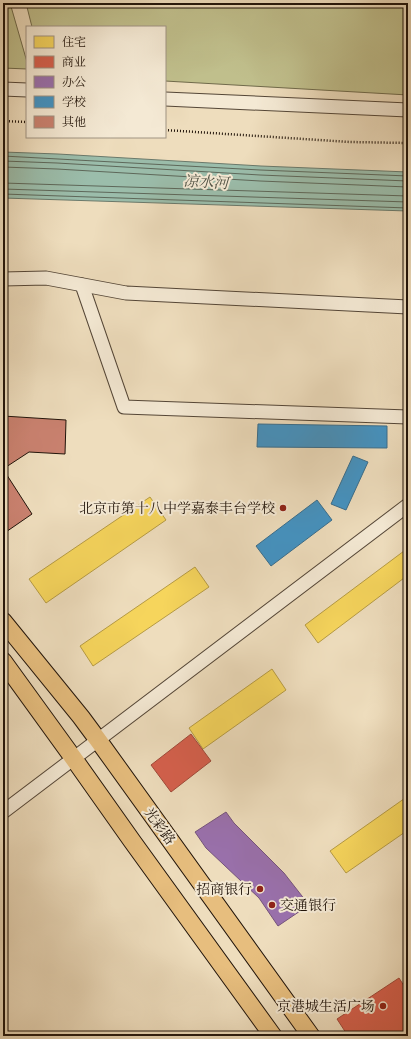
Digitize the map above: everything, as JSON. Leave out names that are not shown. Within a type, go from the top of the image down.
[{"type":"main road","name":"光彩路","points":[[3,621],[81,717],[311,1036]]},
{"type":"main road","points":[[3,661],[74,758],[136,848],[273,1036]]},
{"type":"street","points":[[3,89],[26,90]]},
{"type":"street","points":[[166,99],[408,110]]},
{"type":"street","points":[[3,279],[46,278],[126,293],[408,307]]},
{"type":"street","points":[[82,285],[124,407],[408,417]]},
{"type":"street","points":[[3,812],[408,505]]},
{"type":"path","points":[[3,121],[26,122]]},
{"type":"path","points":[[166,130],[350,142],[408,143]]},
{"type":"shaded area","points":[[3,3],[10,3],[26,59],[26,69],[3,68]]},
{"type":"shaded area","points":[[26,3],[408,3],[408,95],[166,81],[166,26],[32,26]]},
{"type":"water","name":"凉水河","points":[[3,152],[261,166],[408,172],[408,211],[3,198]]},
{"type":"building: 住宅","points":[[150,497],[166,520],[46,603],[29,579]]},
{"type":"building: 住宅","points":[[408,548],[408,575],[318,643],[305,625]]},
{"type":"building: 住宅","points":[[195,567],[209,587],[93,666],[80,646]]},
{"type":"building: 住宅","points":[[272,669],[286,690],[203,749],[189,728]]},
{"type":"building: 住宅","points":[[408,796],[408,830],[346,873],[330,851]]},
{"type":"building: 商业","points":[[191,734],[211,761],[171,792],[151,765]]},
{"type":"building: 商业","name":"京港城生活广场","points":[[399,978],[408,992],[408,1036],[348,1036],[337,1019]]},
{"type":"building: 办公","points":[[226,812],[234,823],[284,873],[309,905],[278,926],[259,898],[206,848],[195,832]]},
{"type":"building: 学校","points":[[258,424],[387,426],[387,448],[257,447]]},
{"type":"building: 学校","points":[[353,456],[368,462],[346,510],[331,504]]},
{"type":"building: 学校","points":[[317,500],[332,520],[271,566],[256,546]]},
{"type":"building: 其他","points":[[3,416],[66,420],[65,454],[29,452],[3,469]]},
{"type":"building: 其他","points":[[3,469],[32,514],[3,534]]},
{"type":"place","name":"北京市第十八中学嘉泰丰台学校","points":[[283,508]]},
{"type":"place","name":"招商银行","points":[[260,889]]},
{"type":"place","name":"交通银行","points":[[272,905]]},
{"type":"place","name":"京港城生活广场","points":[[383,1006]]}]
